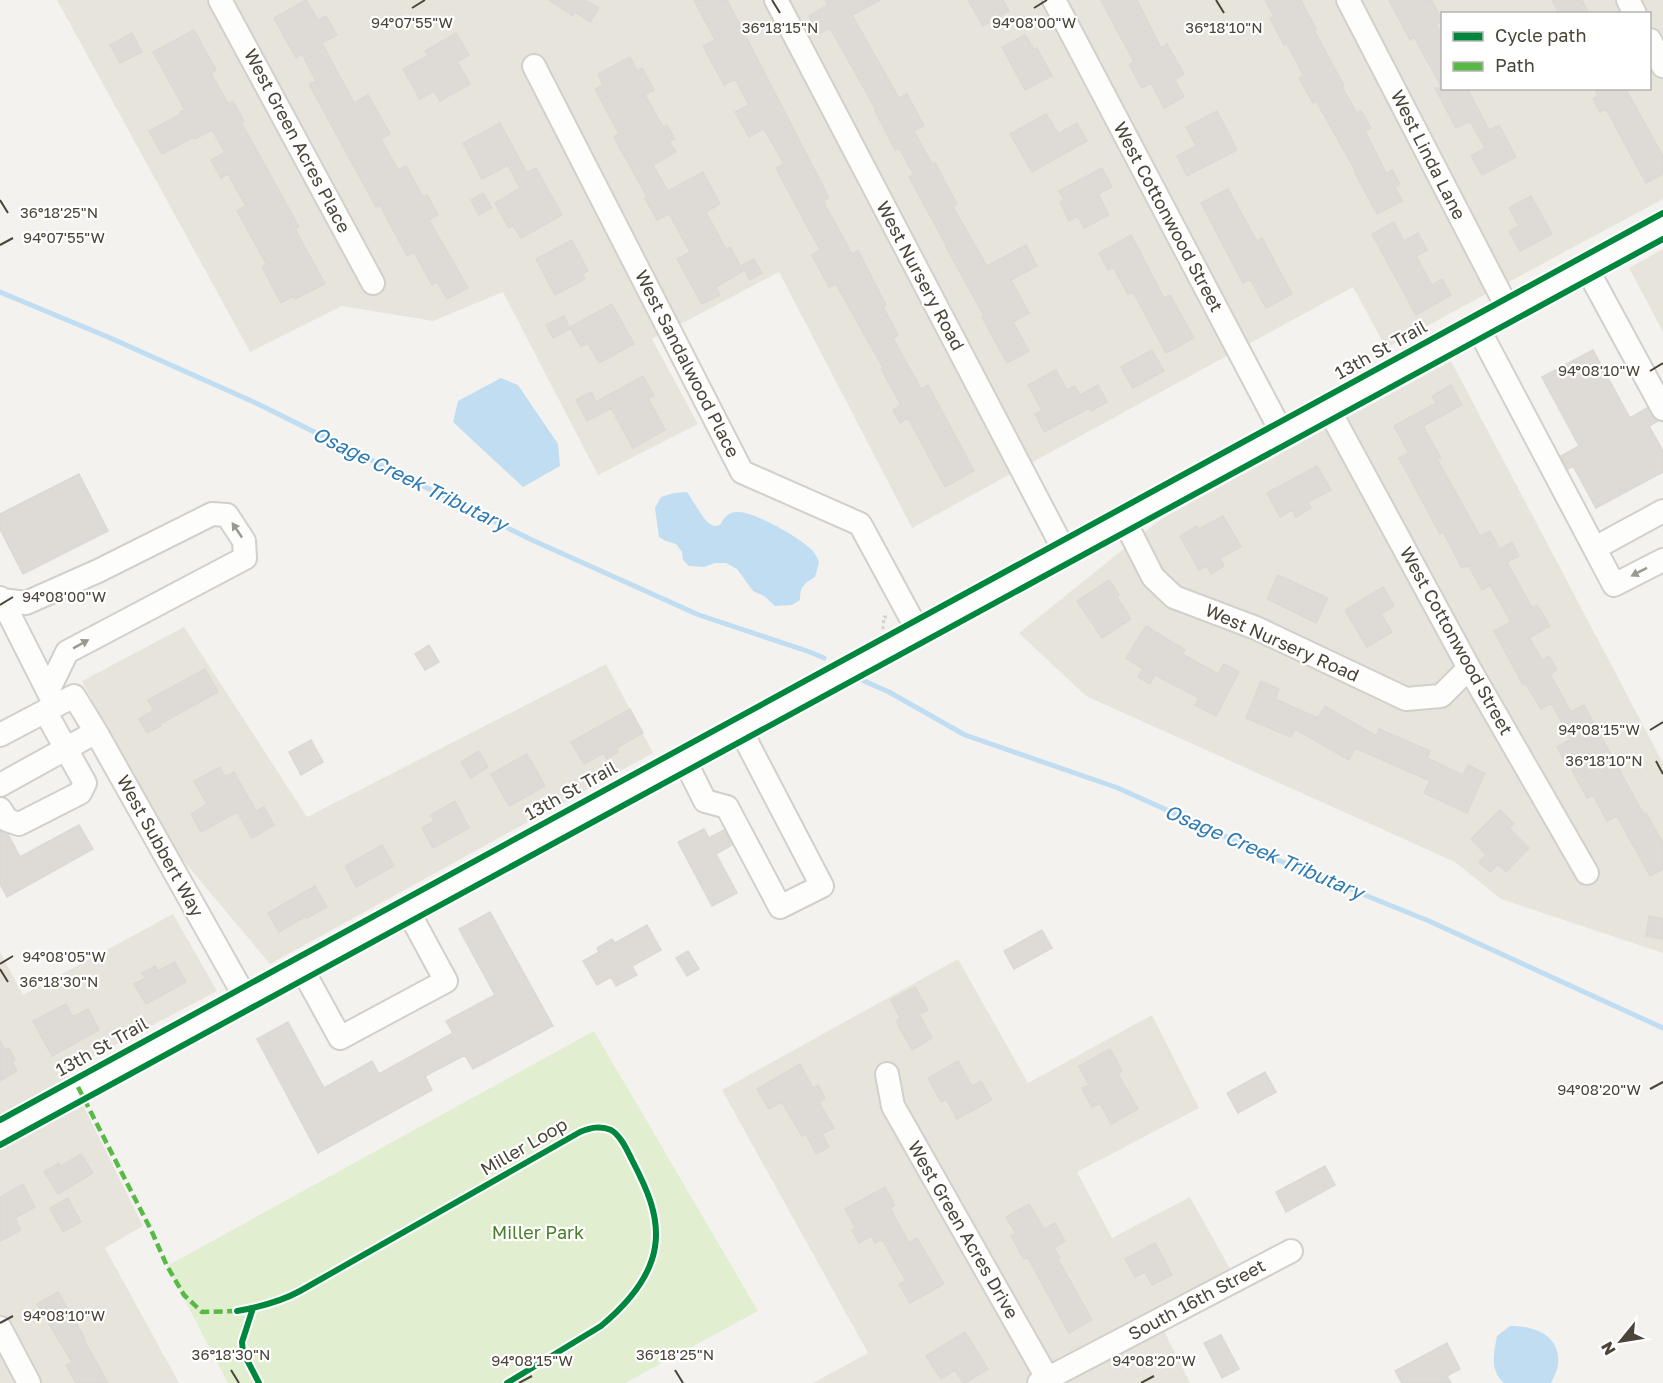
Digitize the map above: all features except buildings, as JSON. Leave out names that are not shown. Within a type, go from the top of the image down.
[{"type":"street","name":"West Green Acres Place","points":[[220,0],[373,283]]},
{"type":"street","name":"West Nursery Road","points":[[776,0],[1065,552]]},
{"type":"street","name":"West Cottonwood Street","points":[[1054,0],[1282,433]]},
{"type":"street","name":"West Linda Lane","points":[[1348,0],[1508,309]]},
{"type":"street","points":[[1651,42],[1663,66]]},
{"type":"street","name":"West Sandalwood Place","points":[[534,66],[742,472],[860,524],[918,631]]},
{"type":"street","points":[[0,1132],[89,1081],[1663,225]]},
{"type":"street","points":[[1586,267],[1663,409]]},
{"type":"street","points":[[1478,326],[1614,585],[1663,560]]},
{"type":"street","name":"West Cottonwood Street","points":[[1328,408],[1469,668],[1587,873]]},
{"type":"street","points":[[1595,548],[1663,511]]},
{"type":"street","points":[[1,599],[26,603],[98,571],[212,514],[227,515],[244,541],[245,558],[67,652],[56,701],[2,730]]},
{"type":"street","name":"West Nursery Road","points":[[1124,520],[1153,577],[1174,597],[1256,628],[1406,699],[1441,696],[1469,668]]},
{"type":"street","points":[[0,809],[7,820],[19,824],[80,793],[85,783],[66,748],[56,701],[1,599]]},
{"type":"street","name":"West Subbert Way","points":[[56,701],[96,732],[245,997]]},
{"type":"street","points":[[684,759],[705,801],[727,807],[780,907],[822,886],[740,729]]},
{"type":"street","points":[[0,785],[96,732]]},
{"type":"street","points":[[301,967],[340,1038],[446,981],[407,909]]},
{"type":"street","name":"West Green Acres Drive","points":[[887,1074],[892,1106],[1045,1382]]},
{"type":"street","name":"South 16th Street","points":[[1045,1382],[1291,1251]]},
{"type":"street","points":[[0,1328],[29,1383]]},
{"type":"shaded area","points":[[57,0],[1663,0],[1663,199],[1386,348],[1353,287],[912,528],[779,272],[652,339],[698,424],[598,475],[503,292],[433,321],[342,306],[250,352]]},
{"type":"shaded area","points":[[1663,249],[1663,332],[1629,268]]},
{"type":"shaded area","points":[[1451,361],[1663,763],[1663,953],[1501,899],[1455,862],[1086,696],[1019,633],[1161,519]]},
{"type":"shaded area","points":[[184,627],[307,817],[606,664],[653,753],[270,964],[162,835],[82,681]]},
{"type":"shaded area","points":[[173,914],[217,991],[66,1071],[143,1226],[105,1248],[179,1383],[0,1383],[0,952],[23,995]]},
{"type":"shaded area","points":[[958,959],[1028,1083],[1152,1015],[1199,1108],[1077,1172],[1112,1238],[1190,1197],[1234,1276],[1157,1317],[1190,1383],[813,1383],[868,1353],[722,1090]]},
{"type":"green space","name":"Miller Park","points":[[594,1031],[758,1311],[625,1383],[228,1383],[167,1266]]},
{"type":"water","points":[[501,378],[518,385],[558,444],[560,466],[523,487],[453,422],[458,401]]},
{"type":"water","points":[[687,492],[705,519],[713,526],[720,525],[731,513],[745,513],[776,526],[812,550],[819,562],[815,577],[802,588],[800,600],[792,605],[775,606],[764,596],[753,591],[737,569],[726,563],[715,563],[704,567],[689,566],[683,560],[682,552],[676,544],[659,537],[655,508],[661,497]]},
{"type":"water","points":[[1510,1326],[1537,1330],[1551,1339],[1558,1355],[1558,1365],[1551,1383],[1504,1383],[1499,1378],[1494,1367],[1497,1336]]},
{"type":"waterway","name":"Osage Creek Tributary","points":[[0,292],[258,404],[532,540],[699,615],[824,658]]},
{"type":"waterway","name":"Osage Creek Tributary","points":[[864,681],[889,692],[965,735],[1118,788],[1273,858],[1429,921],[1663,1028]]},
{"type":"marked path","points":[[78,1087],[167,1266],[184,1295],[202,1312],[237,1311]]},
{"type":"cycle path","name":"13th St Trail","points":[[0,1120],[1663,213]]},
{"type":"cycle path","points":[[0,1145],[1663,239]]},
{"type":"cycle path","name":"Miller Loop","points":[[237,1311],[270,1304],[300,1291],[580,1132],[595,1128],[611,1130],[621,1139],[628,1152],[647,1191],[654,1213],[655,1247],[648,1270],[627,1301],[601,1326],[507,1383]]},
{"type":"cycle path","points":[[253,1308],[242,1342],[243,1352],[259,1383]]}]
